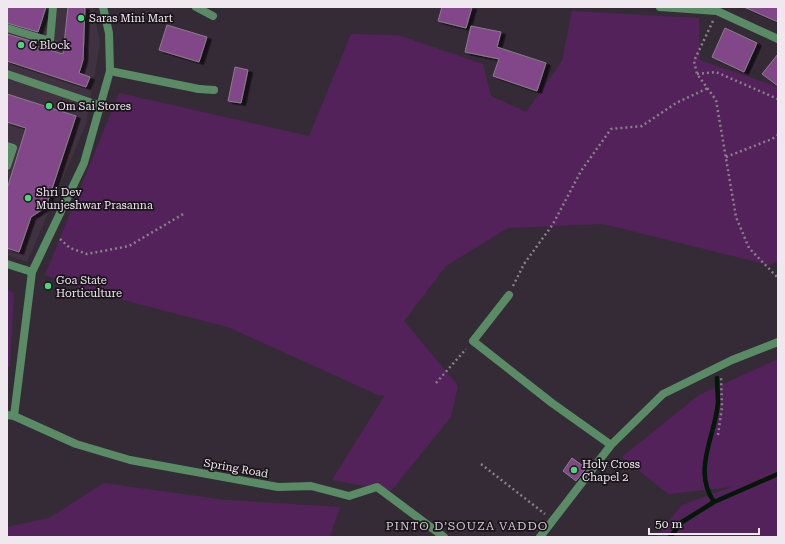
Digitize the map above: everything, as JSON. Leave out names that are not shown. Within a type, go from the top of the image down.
[{"type":"street","points":[[7,28],[50,41],[53,7]]},
{"type":"street","points":[[10,415],[32,272],[84,163],[110,71],[109,33],[103,7]]},
{"type":"street","points":[[196,7],[213,16]]},
{"type":"street","points":[[660,7],[718,9],[778,39]]},
{"type":"street","points":[[110,71],[199,89],[214,90]]},
{"type":"street","points":[[7,74],[101,106]]},
{"type":"street","points":[[7,146],[13,148],[7,166]]},
{"type":"street","points":[[7,264],[32,272]]},
{"type":"street","points":[[509,296],[473,341],[552,403],[611,445]]},
{"type":"street","points":[[540,537],[611,445],[663,394],[720,366],[778,342]]},
{"type":"street","name":"Spring Road","points":[[10,415],[76,444],[130,460],[278,487],[311,486],[349,496],[377,488],[444,537]]},
{"type":"path","points":[[718,9],[694,61],[697,74],[716,100],[736,217],[749,248],[778,278]]},
{"type":"path","points":[[697,74],[716,72],[778,99]]},
{"type":"path","points":[[509,296],[524,264],[553,224],[580,171],[611,129],[642,126],[676,103],[708,88]]},
{"type":"path","points":[[726,157],[772,139],[778,135]]},
{"type":"path","points":[[51,232],[70,248],[87,254],[129,246],[185,213]]},
{"type":"path","points":[[436,383],[473,341]]},
{"type":"path","points":[[718,435],[723,384],[720,366]]},
{"type":"path","points":[[482,464],[554,520]]},
{"type":"shaded area","points":[[7,7],[93,7],[100,43],[86,124],[27,262],[7,255]]},
{"type":"shaded area","points":[[572,11],[699,18],[700,60],[778,87],[778,261],[769,265],[603,224],[508,228],[446,266],[404,321],[458,386],[451,417],[391,491],[332,480],[385,395],[378,395],[228,327],[88,291],[45,275],[119,93],[309,136],[351,34],[398,35],[483,64],[491,96],[526,112],[562,61]]},
{"type":"shaded area","points":[[7,290],[14,293],[10,367],[7,366]]},
{"type":"shaded area","points":[[778,359],[778,537],[656,537],[682,505],[731,487],[668,494],[622,457],[699,395]]},
{"type":"shaded area","points":[[104,483],[226,500],[340,507],[330,537],[7,537],[7,527],[49,518]]},
{"type":"building","points":[[7,7],[46,7],[38,32],[7,23]]},
{"type":"building","name":"C Block","points":[[68,7],[85,7],[83,60],[79,73],[90,77],[86,87],[7,61],[7,34],[34,42],[33,45],[63,54]]},
{"type":"building","points":[[442,7],[472,7],[466,28],[438,21]]},
{"type":"building","points":[[744,7],[778,7],[778,22]]},
{"type":"building","points":[[167,25],[207,37],[199,62],[159,50]]},
{"type":"building","points":[[471,26],[501,32],[497,47],[546,63],[537,91],[493,76],[499,59],[465,52]]},
{"type":"building","points":[[725,28],[757,43],[744,72],[712,57]]},
{"type":"building","points":[[778,54],[778,86],[762,74]]},
{"type":"building","points":[[235,67],[248,70],[241,103],[228,101]]},
{"type":"building","points":[[7,94],[76,116],[46,207],[31,217],[19,252],[7,248],[7,189],[26,128],[7,122]]},
{"type":"building","name":"Holy Cross Chapel 2","points":[[572,458],[586,468],[576,481],[563,471]]},
{"type":"waterway","points":[[714,502],[708,490],[705,478],[705,466],[718,403],[717,378]]},
{"type":"waterway","points":[[670,537],[682,522],[714,502],[778,474]]},
{"type":"place","name":"Saras Mini Mart","points":[[81,18]]},
{"type":"place","name":"C Block","points":[[21,45]]},
{"type":"place","name":"Om Sai Stores","points":[[49,106]]},
{"type":"place","name":"Shri Dev Munjeshwar Prasanna","points":[[28,198]]},
{"type":"place","name":"Goa State Horticulture","points":[[48,286]]},
{"type":"place","name":"Holy Cross Chapel 2","points":[[574,470]]},
{"type":"district","name":"PINTO D’SOUZA VADDO","points":[[467,526]]}]
